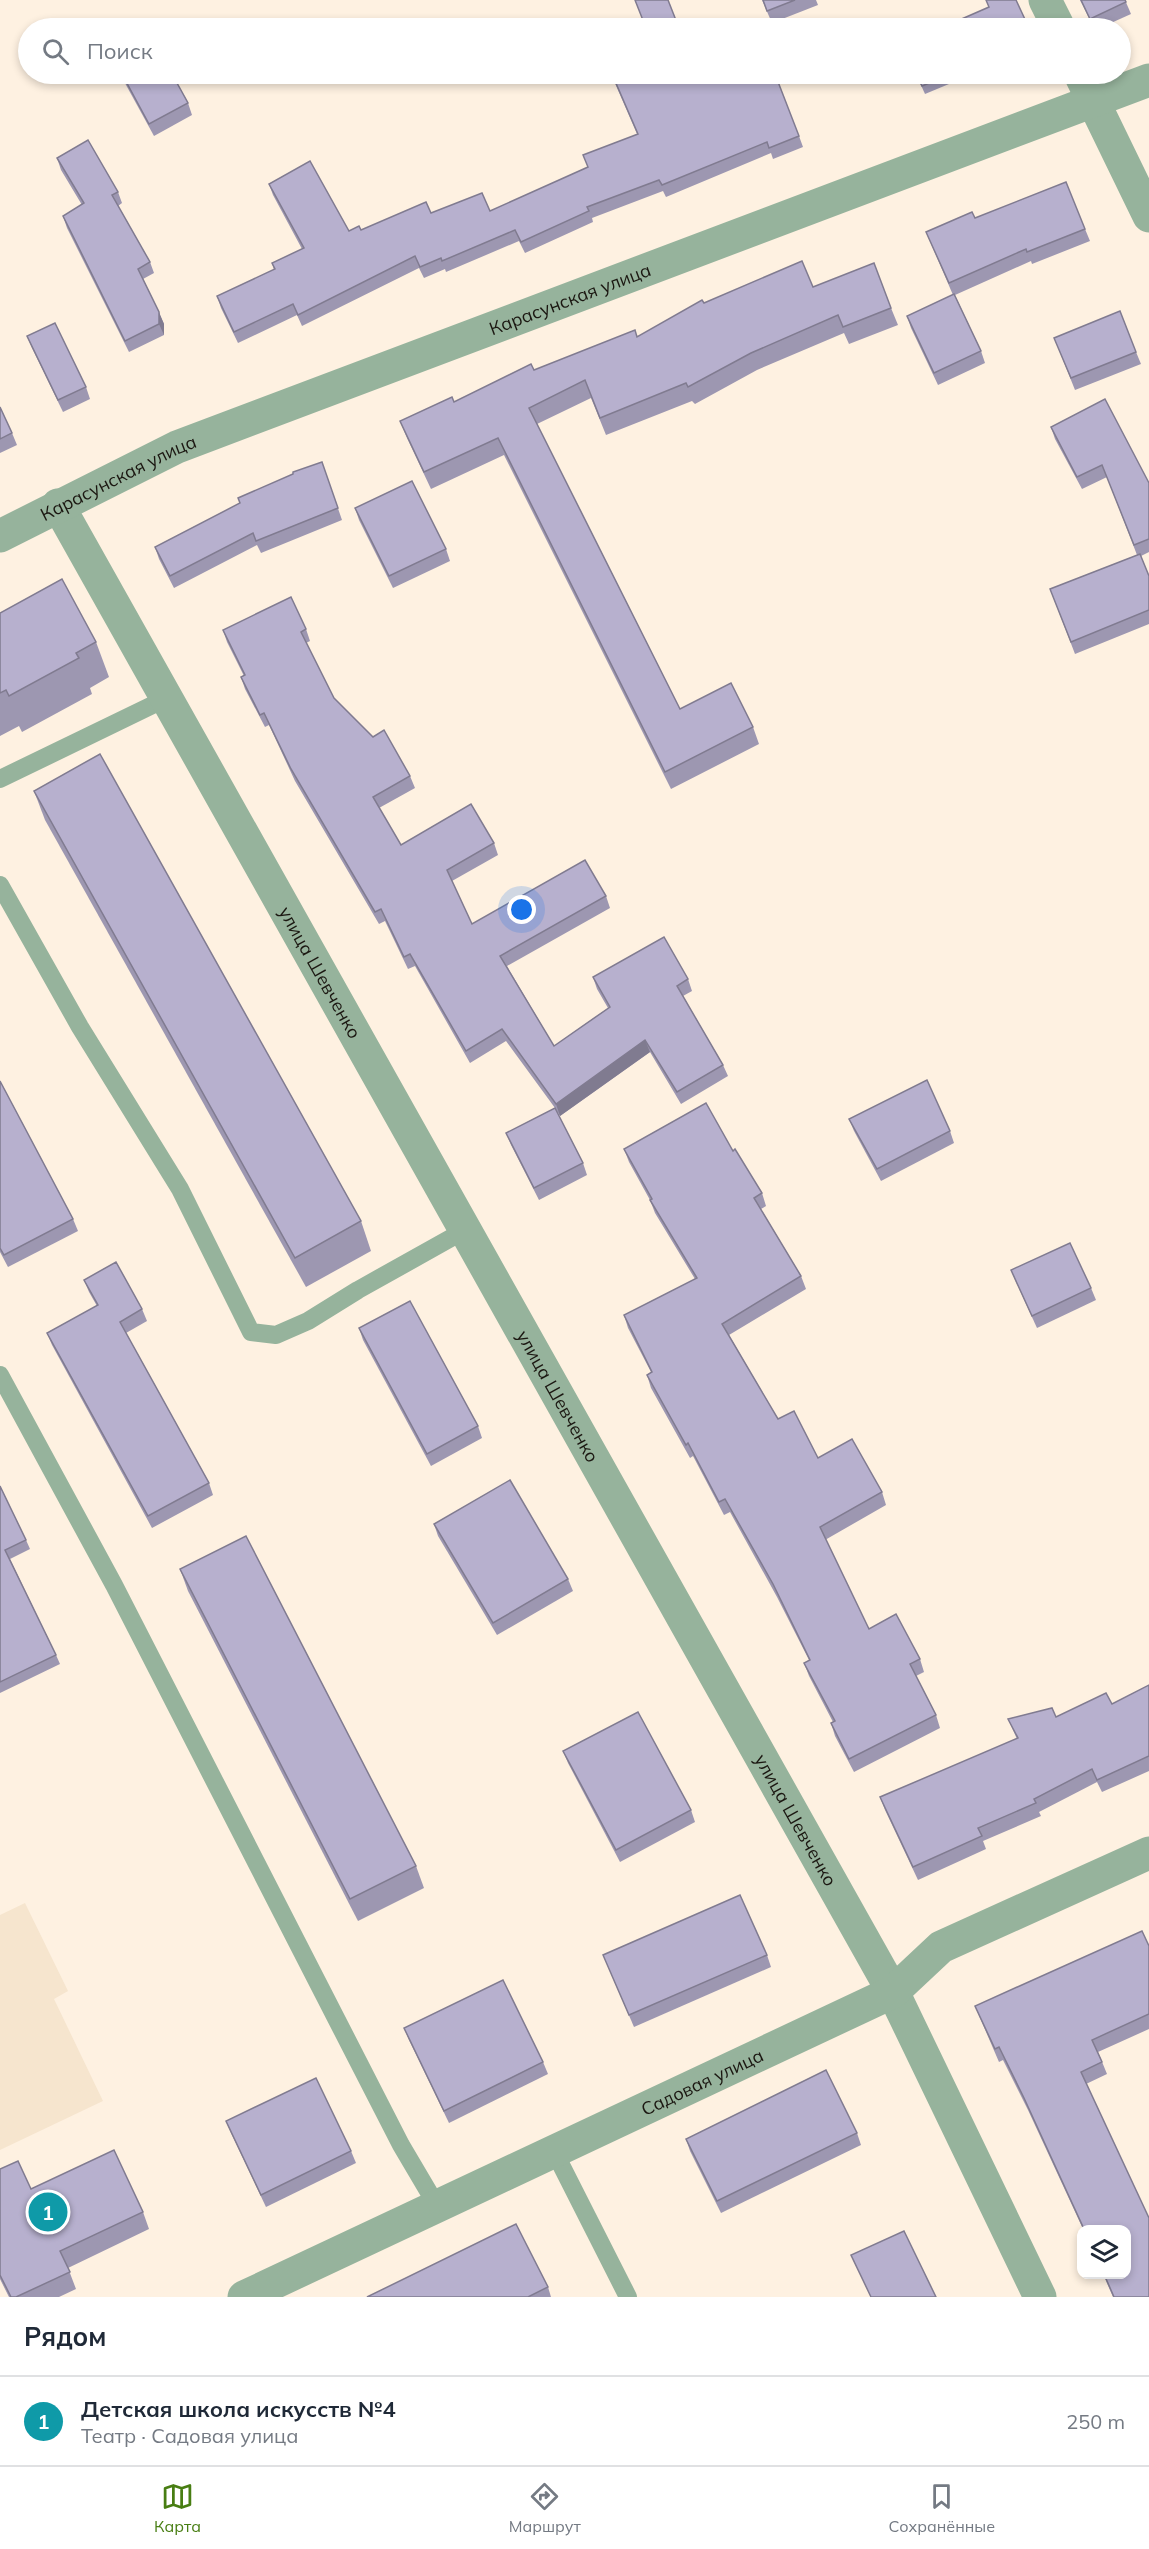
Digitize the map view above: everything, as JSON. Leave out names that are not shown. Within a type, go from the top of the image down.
[{"type":"street","points":[[1045,0],[1054,18]]},
{"type":"street","name":"Карасунская улица","points":[[1131,82],[1149,80]]},
{"type":"street","name":"Карасунская улица","points":[[0,536],[177,447],[1087,88],[1118,84]]},
{"type":"street","points":[[1087,88],[1149,216]]},
{"type":"street","name":"улица Шевченко","points":[[58,505],[467,1229],[893,1992],[1040,2297]]},
{"type":"street","name":"Садовая улица","points":[[248,2296],[893,1992],[941,1947],[1149,1853]]},
{"type":"lane","points":[[0,779],[167,698]]},
{"type":"lane","points":[[0,885],[80,1027],[180,1189],[251,1332],[276,1335],[308,1321],[467,1229]]},
{"type":"lane","points":[[0,1375],[114,1585],[401,2145],[437,2206]]},
{"type":"lane","points":[[554,2151],[628,2297]]},
{"type":"shaded area","points":[[25,1903],[68,1991],[54,1999],[103,2101],[0,2150],[0,1915]]},
{"type":"building","points":[[635,0],[668,0],[675,18],[642,18]]},
{"type":"building","points":[[763,0],[795,0],[767,11]]},
{"type":"building","points":[[986,0],[1016,0],[1024,18],[964,18],[989,7]]},
{"type":"building","points":[[1081,0],[1125,0],[1126,2],[1092,18],[1090,18]]},
{"type":"building","points":[[127,84],[178,84],[188,103],[149,124]]},
{"type":"building","points":[[616,84],[779,84],[799,136],[769,148],[767,142],[662,185],[659,180],[587,207],[589,211],[521,242],[515,230],[442,261],[441,258],[420,267],[415,256],[298,315],[293,304],[234,332],[217,296],[275,269],[272,263],[304,248],[269,184],[310,161],[349,231],[359,226],[361,230],[426,202],[431,213],[482,193],[490,211],[588,167],[583,155],[638,134]]},
{"type":"building","points":[[88,140],[118,192],[112,195],[150,262],[138,269],[159,312],[159,324],[125,341],[63,216],[84,203],[57,158]]},
{"type":"building","points":[[1066,182],[1085,229],[1027,252],[1026,249],[949,283],[926,232],[972,212],[975,218]]},
{"type":"building","points":[[802,261],[813,287],[874,263],[891,308],[843,327],[838,315],[751,353],[688,387],[686,383],[600,418],[585,380],[529,408],[680,709],[731,683],[753,727],[665,772],[498,438],[424,472],[400,421],[452,397],[454,402],[531,364],[534,370],[635,330],[637,337],[702,300],[704,303]]},
{"type":"building","points":[[954,294],[981,351],[934,373],[907,316]]},
{"type":"building","points":[[1120,311],[1136,352],[1071,378],[1054,338]]},
{"type":"building","points":[[55,323],[86,387],[58,400],[27,336]]},
{"type":"building","points":[[1105,399],[1149,483],[1149,539],[1134,545],[1102,465],[1077,477],[1051,427]]},
{"type":"building","points":[[0,407],[12,433],[0,439]]},
{"type":"building","points":[[322,462],[338,508],[256,541],[253,533],[170,576],[155,547],[240,503],[238,498],[293,474],[293,472]]},
{"type":"building","points":[[412,481],[446,549],[389,576],[355,508]]},
{"type":"building","points":[[1140,554],[1149,576],[1149,610],[1071,642],[1050,589]]},
{"type":"building","points":[[62,579],[96,642],[76,653],[79,658],[9,696],[6,690],[0,693],[0,613]]},
{"type":"building","points":[[291,597],[306,629],[301,632],[334,698],[373,737],[384,730],[410,776],[373,797],[401,845],[471,804],[494,843],[447,870],[472,924],[585,860],[606,896],[500,956],[554,1046],[610,1007],[593,977],[664,937],[688,979],[677,986],[723,1065],[677,1092],[645,1040],[556,1104],[502,1029],[466,1051],[410,954],[404,957],[381,909],[375,912],[291,769],[264,713],[260,715],[241,677],[245,675],[223,630]]},
{"type":"building","points":[[100,754],[361,1221],[295,1258],[34,791]]},
{"type":"building","points":[[927,1080],[950,1131],[877,1169],[849,1119]]},
{"type":"building","points":[[0,1081],[73,1219],[4,1255],[0,1248]]},
{"type":"building","points":[[706,1103],[733,1151],[735,1149],[762,1193],[754,1198],[801,1276],[722,1324],[778,1419],[794,1411],[818,1458],[852,1439],[882,1492],[820,1527],[869,1629],[896,1614],[920,1659],[910,1664],[936,1715],[849,1759],[831,1723],[835,1721],[804,1663],[810,1660],[773,1584],[725,1499],[719,1502],[688,1443],[686,1445],[647,1375],[652,1372],[624,1315],[697,1278],[650,1200],[652,1199],[624,1149]]},
{"type":"building","points":[[555,1108],[583,1163],[534,1188],[506,1133]]},
{"type":"building","points":[[1070,1243],[1091,1288],[1032,1316],[1011,1270]]},
{"type":"building","points":[[116,1262],[142,1309],[120,1322],[209,1483],[148,1516],[47,1333],[98,1305],[84,1280]]},
{"type":"building","points":[[410,1301],[478,1426],[427,1454],[359,1328]]},
{"type":"building","points":[[510,1480],[568,1579],[493,1623],[434,1524]]},
{"type":"building","points":[[0,1486],[26,1540],[5,1550],[56,1655],[0,1682]]},
{"type":"building","points":[[246,1536],[416,1866],[350,1899],[180,1569]]},
{"type":"building","points":[[1149,1685],[1149,1756],[1097,1780],[1092,1769],[1034,1799],[1036,1803],[978,1828],[982,1836],[913,1867],[880,1797],[1018,1738],[1008,1719],[1052,1708],[1056,1717],[1106,1693],[1112,1704]]},
{"type":"building","points":[[638,1712],[691,1810],[616,1850],[563,1751]]},
{"type":"building","points":[[740,1895],[767,1955],[629,2015],[603,1955]]},
{"type":"building","points":[[1142,1931],[1149,1946],[1149,2014],[1092,2040],[1102,2062],[1081,2072],[1149,2218],[1149,2297],[1114,2297],[1106,2279],[1131,2279],[1131,2225],[1082,2225],[1024,2098],[999,2047],[995,2049],[975,2006]]},
{"type":"building","points":[[503,1980],[543,2062],[444,2111],[404,2028]]},
{"type":"building","points":[[826,2070],[857,2133],[717,2201],[686,2139]]},
{"type":"building","points":[[316,2078],[351,2151],[261,2195],[226,2121]]},
{"type":"building","points":[[114,2150],[143,2212],[60,2251],[70,2272],[16,2297],[11,2297],[0,2275],[0,2169],[18,2161],[31,2189]]},
{"type":"building","points":[[516,2224],[548,2287],[528,2297],[367,2297]]},
{"type":"building","points":[[904,2231],[936,2297],[871,2297],[851,2255]]},
{"type":"place","name":"Детская школа искусств №4","points":[[48,2212]]}]
